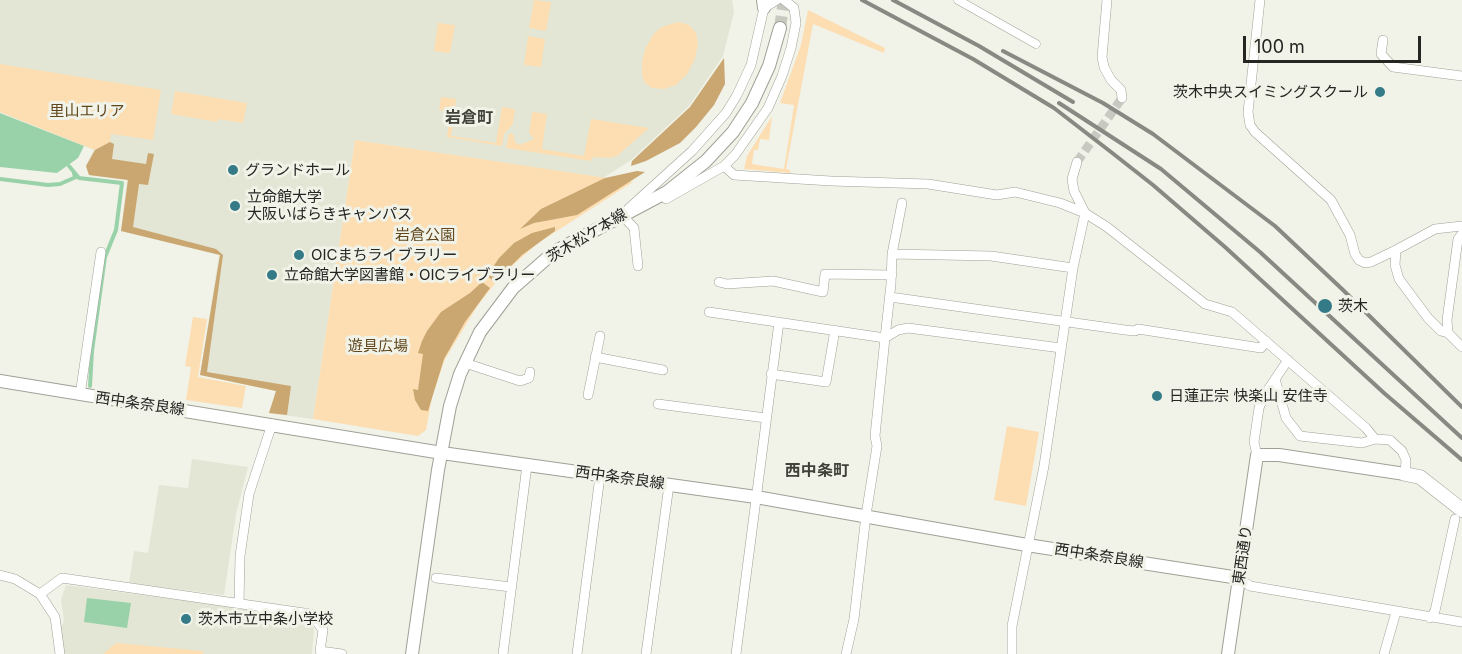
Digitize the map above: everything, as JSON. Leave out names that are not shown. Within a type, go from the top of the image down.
[{"type":"main road","points":[[1405,474],[1420,477],[1458,515]]},
{"type":"street","points":[[622,215],[692,151],[726,113],[751,65],[763,4],[777,0]]},
{"type":"street","points":[[622,215],[647,209],[724,166],[755,129],[768,108],[791,48],[797,17],[792,4],[784,0]]},
{"type":"street","points":[[958,0],[1036,44]]},
{"type":"street","points":[[1107,0],[1103,45],[1104,67],[1111,80],[1121,90],[1122,98]]},
{"type":"street","points":[[1260,0],[1248,112],[1250,125],[1331,200],[1350,236],[1359,260],[1365,263],[1371,262],[1435,229],[1462,226]]},
{"type":"street","name":"茨木松ケ本線","points":[[412,654],[442,453],[453,396],[465,363],[488,321],[523,279],[555,252],[667,192],[706,161],[733,132],[761,86],[780,28]]},
{"type":"street","points":[[1383,40],[1381,54],[1393,67],[1462,76]]},
{"type":"street","points":[[1012,654],[1012,626],[1044,466],[1072,268],[1085,213],[1074,190],[1072,179],[1077,162]]},
{"type":"street","points":[[724,166],[729,173],[734,175],[928,184],[997,195],[1015,192],[1060,203],[1085,213],[1107,227],[1205,304],[1232,312],[1366,428],[1375,439]]},
{"type":"street","points":[[846,654],[854,619],[876,446],[875,436],[890,297],[892,254],[902,203]]},
{"type":"street","points":[[622,215],[634,228],[638,266]]},
{"type":"street","points":[[1448,333],[1447,320],[1456,249],[1458,239],[1462,234]]},
{"type":"street","points":[[1396,250],[1395,265],[1399,279],[1428,318],[1441,331],[1448,333],[1462,348]]},
{"type":"street","points":[[80,395],[101,252]]},
{"type":"street","points":[[892,254],[991,256],[1072,268]]},
{"type":"street","points":[[719,282],[727,284],[773,281],[823,292],[825,274],[892,275]]},
{"type":"street","points":[[890,297],[1135,331],[1138,329],[1261,348],[1266,341]]},
{"type":"street","points":[[709,312],[885,338],[898,330],[908,328],[1061,348]]},
{"type":"street","points":[[736,654],[779,322]]},
{"type":"street","points":[[771,374],[826,382],[835,330]]},
{"type":"street","points":[[588,395],[600,336]]},
{"type":"street","points":[[595,357],[663,370]]},
{"type":"street","points":[[1275,379],[1286,418],[1300,436],[1362,443],[1375,439],[1390,440],[1402,451],[1406,460],[1405,474],[1279,455],[1257,455],[1254,442],[1259,408],[1264,394],[1288,360]]},
{"type":"street","points":[[465,363],[520,381],[529,378],[530,372]]},
{"type":"street","name":"西中条奈良線","points":[[0,381],[442,453],[756,497],[1239,578]]},
{"type":"street","points":[[658,404],[766,418]]},
{"type":"street","points":[[239,604],[240,556],[249,494],[272,424]]},
{"type":"street","name":"東西通り","points":[[1228,654],[1257,455]]},
{"type":"street","points":[[503,654],[527,465]]},
{"type":"street","points":[[578,654],[600,476]]},
{"type":"street","points":[[646,654],[669,485]]},
{"type":"street","points":[[1430,618],[1435,611],[1458,515]]},
{"type":"street","points":[[0,575],[15,579],[40,594],[55,617],[60,654]]},
{"type":"street","points":[[40,594],[62,578],[311,614],[323,630],[320,653],[342,654]]},
{"type":"street","points":[[436,578],[511,587]]},
{"type":"street","points":[[1239,578],[1250,586],[1462,622]]},
{"type":"street","points":[[1384,654],[1395,612]]},
{"type":"shaded area","name":"立命館大学 大阪いばらきキャンパス","points":[[0,0],[732,0],[734,12],[723,56],[689,106],[631,160],[603,178],[355,140],[313,419],[269,413],[276,391],[200,375],[219,255],[121,231],[127,180],[89,175],[86,166],[94,150],[0,112]]},
{"type":"shaded area","points":[[724,58],[725,84],[714,105],[696,127],[680,143],[646,161],[631,166],[632,161],[690,107]]},
{"type":"shaded area","points":[[0,113],[84,146],[78,158],[57,173],[0,167]]},
{"type":"shaded area","points":[[110,142],[114,144],[112,159],[146,164],[148,153],[154,154],[148,185],[139,184],[133,227],[216,249],[223,255],[207,372],[291,386],[287,415],[269,413],[276,391],[200,375],[220,255],[121,231],[128,180],[89,175],[86,166],[95,150]]},
{"type":"shaded area","points":[[637,171],[645,172],[577,215],[534,223],[520,229],[541,209],[605,178]]},
{"type":"shaded area","points":[[555,227],[555,231],[522,255],[495,282],[487,276],[499,258],[514,243],[532,233]]},
{"type":"shaded area","points":[[482,282],[490,288],[465,322],[444,359],[428,411],[421,410],[415,400],[413,389],[418,390],[423,354],[418,353],[422,341],[441,312]]},
{"type":"shaded area","points":[[192,459],[248,467],[236,514],[224,595],[129,583],[134,551],[148,553],[159,485],[188,488]]},
{"type":"shaded area","name":"茨木市立中条小学校","points":[[66,585],[308,617],[314,629],[312,654],[63,654],[60,629],[64,621],[61,600]]},
{"type":"shaded area","points":[[87,598],[131,603],[127,628],[84,622]]},
{"type":"green space","points":[[534,0],[551,2],[546,31],[529,28]]},
{"type":"green space","points":[[808,10],[885,48],[884,53],[813,24],[786,169],[790,170],[790,173],[744,169],[747,156],[772,116],[769,140],[760,139],[758,150],[754,150],[752,164],[784,169],[794,105],[780,103],[801,45]]},
{"type":"green space","points":[[679,22],[689,25],[696,33],[698,43],[695,59],[687,74],[676,85],[664,89],[652,88],[645,83],[642,76],[642,61],[646,47],[659,29]]},
{"type":"green space","points":[[438,23],[455,25],[450,53],[434,51]]},
{"type":"green space","points":[[528,36],[545,39],[541,67],[524,65]]},
{"type":"green space","name":"里山エリア","points":[[0,64],[161,90],[153,140],[111,134],[110,142],[95,150],[0,112]]},
{"type":"green space","points":[[175,91],[247,103],[243,123],[218,119],[217,122],[171,114]]},
{"type":"green space","points":[[441,97],[456,99],[451,136],[496,143],[502,107],[515,109],[513,124],[504,134],[502,146],[447,137],[450,112],[439,110]]},
{"type":"green space","points":[[532,112],[547,114],[542,149],[584,156],[591,119],[649,128],[617,156],[593,157],[591,161],[506,148],[509,133],[513,134],[515,142],[520,145],[534,139],[529,133]]},
{"type":"green space","name":"岩倉公園","points":[[355,140],[633,182],[538,243],[493,286],[478,305],[445,359],[432,397],[426,430],[418,436],[313,419]]},
{"type":"green space","points":[[193,317],[207,319],[198,377],[246,386],[242,408],[186,400],[191,367],[185,366]]},
{"type":"green space","points":[[1007,426],[1039,432],[1026,506],[994,500]]},
{"type":"green space","points":[[116,643],[203,651],[203,654],[103,654]]},
{"type":"waterway","points":[[69,166],[79,178],[122,183],[116,230],[105,257],[92,351],[90,386]]},
{"type":"waterway","points":[[0,179],[48,185],[60,184],[76,177],[74,174]]},
{"type":"tunnel","points":[[780,28],[784,0]]},
{"type":"tunnel","points":[[1077,162],[1122,98]]},
{"type":"railway","points":[[862,0],[973,59],[1054,108],[1153,185],[1225,247],[1384,393],[1462,460]]},
{"type":"railway","points":[[893,0],[979,46],[1073,102]]},
{"type":"railway","points":[[1003,51],[1103,103],[1153,134],[1275,226],[1462,407]]},
{"type":"railway","points":[[1059,103],[1161,169],[1260,252],[1462,438]]},
{"type":"place","name":"茨木中央スイミングスクール","points":[[1380,92]]},
{"type":"place","name":"グランドホール","points":[[233,170]]},
{"type":"place","name":"立命館大学 大阪いばらきキャンパス","points":[[235,206]]},
{"type":"place","name":"OICまちライブラリー","points":[[299,255]]},
{"type":"place","name":"立命館大学図書館・OICライブラリー","points":[[272,275]]},
{"type":"place","name":"茨木","points":[[1325,306]]},
{"type":"place","name":"日蓮正宗 快楽山 安住寺","points":[[1157,396]]},
{"type":"place","name":"茨木市立中条小学校","points":[[186,619]]},
{"type":"district","name":"岩倉町","points":[[469,118]]},
{"type":"district","name":"西中条町","points":[[817,471]]},
{"type":"park label","name":"遊具広場","points":[[378,346]]}]
